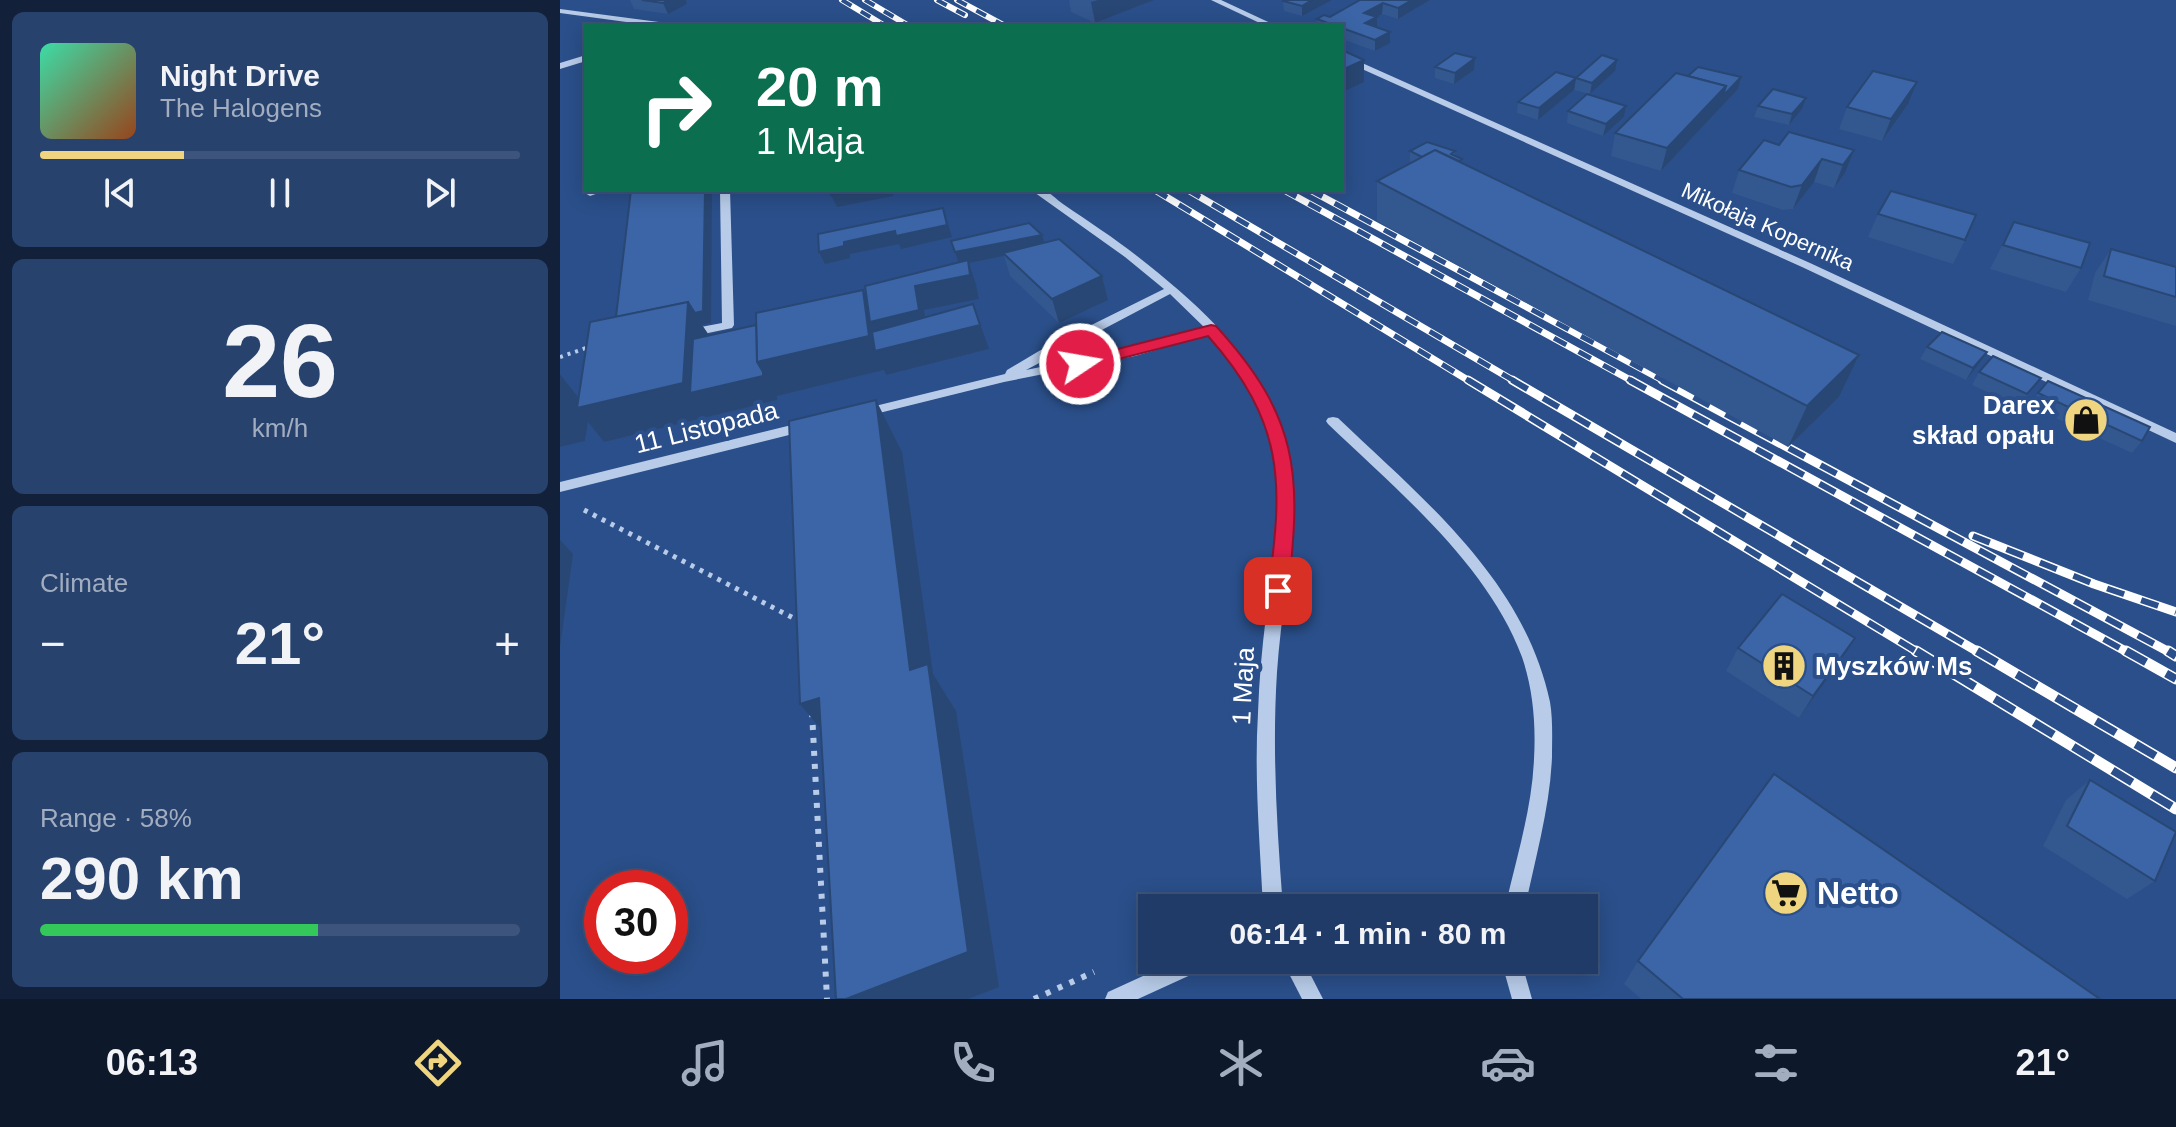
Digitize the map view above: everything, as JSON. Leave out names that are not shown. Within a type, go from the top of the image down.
[{"type":"street","points":[[1215,0],[1269,24]]},
{"type":"street","points":[[560,11],[659,24]]},
{"type":"street","name":"Mikołaja Kopernika","points":[[1344,58],[1791,258],[2176,438]]},
{"type":"street","points":[[560,66],[584,59]]},
{"type":"street","points":[[590,193],[594,192]]},
{"type":"street","points":[[682,335],[728,325],[725,192]]},
{"type":"street","name":"1 Maja","points":[[1039,192],[1098,231],[1170,290],[1211,330],[1238,360],[1259,391],[1279,444],[1286,493],[1285,535],[1266,716],[1266,811],[1272,894]]},
{"type":"street","points":[[1004,378],[1043,354],[1170,290]]},
{"type":"street","points":[[851,416],[1004,378],[1135,352],[1211,330]]},
{"type":"street","points":[[1333,421],[1467,554],[1503,599],[1533,669],[1542,711],[1543,757],[1518,894]]},
{"type":"street","name":"11 Listopada","points":[[560,487],[820,423]]},
{"type":"street","points":[[1115,999],[1170,974]]},
{"type":"street","points":[[1300,974],[1313,999]]},
{"type":"street","points":[[1515,974],[1522,999]]},
{"type":"path","points":[[560,357],[592,346]]},
{"type":"path","points":[[574,505],[807,625],[806,610]]},
{"type":"path","points":[[811,703],[827,999]]},
{"type":"path","points":[[1034,999],[1102,968]]},
{"type":"building","points":[[642,0],[669,0],[663,3]]},
{"type":"building","points":[[1284,0],[1312,0],[1302,6]]},
{"type":"building","points":[[1360,0],[1412,0],[1398,8],[1383,3],[1364,13],[1377,17],[1365,23],[1390,32],[1375,40],[1344,29],[1344,24],[1331,24],[1317,19],[1324,15],[1330,17]]},
{"type":"building","points":[[1344,51],[1364,60],[1344,69]]},
{"type":"building","points":[[1455,53],[1475,58],[1455,73],[1435,67]]},
{"type":"building","points":[[1602,55],[1617,60],[1592,83],[1576,78]]},
{"type":"building","points":[[1698,67],[1741,77],[1723,96],[1726,86],[1688,76]]},
{"type":"building","points":[[1873,71],[1917,82],[1891,119],[1847,107]]},
{"type":"building","points":[[1556,72],[1576,78],[1539,108],[1518,102]]},
{"type":"building","points":[[1676,73],[1726,86],[1667,148],[1615,133]]},
{"type":"building","points":[[1773,89],[1806,98],[1792,114],[1758,106]]},
{"type":"building","points":[[1587,94],[1626,106],[1606,124],[1568,111]]},
{"type":"building","points":[[1789,132],[1854,150],[1843,165],[1822,159],[1802,185],[1791,187],[1739,170],[1764,140],[1779,145]]},
{"type":"building","points":[[1427,142],[1455,151],[1451,154],[1462,159],[1459,161],[1435,150],[1422,157],[1410,151]]},
{"type":"building","points":[[1435,150],[1859,355],[1807,406],[1377,181]]},
{"type":"building","points":[[1891,191],[1976,215],[1965,240],[1878,214]]},
{"type":"building","points":[[631,192],[705,192],[703,311],[695,313],[688,302],[616,317]]},
{"type":"building","points":[[943,208],[947,225],[896,236],[895,231],[844,242],[844,246],[819,252],[818,234]]},
{"type":"building","points":[[2014,222],[2090,243],[2081,268],[2003,245]]},
{"type":"building","points":[[1029,223],[1042,235],[955,252],[951,241]]},
{"type":"building","points":[[1059,239],[1102,276],[1052,299],[1003,253]]},
{"type":"building","points":[[2111,249],[2176,267],[2176,297],[2104,276]]},
{"type":"building","points":[[968,260],[970,275],[915,286],[919,310],[870,322],[865,286]]},
{"type":"building","points":[[863,290],[869,336],[757,362],[756,313]]},
{"type":"building","points":[[688,302],[683,383],[577,408],[590,322]]},
{"type":"building","points":[[973,304],[980,325],[875,351],[872,332]]},
{"type":"building","points":[[756,325],[757,362],[763,376],[690,393],[693,339]]},
{"type":"building","points":[[1942,332],[1987,352],[1973,368],[1927,347]]},
{"type":"building","points":[[1993,356],[2041,378],[2027,394],[1979,372]]},
{"type":"building","points":[[2048,381],[2150,427],[2142,441],[2038,393]]},
{"type":"building","points":[[876,400],[910,670],[928,664],[968,952],[846,999],[836,999],[819,698],[800,704],[789,421]]},
{"type":"building","points":[[1782,594],[1855,638],[1813,696],[1738,648]]},
{"type":"building","name":"Netto","points":[[1774,774],[2100,999],[1683,999],[1638,961]]},
{"type":"building","points":[[2090,780],[2176,832],[2155,881],[2067,826]]},
{"type":"railway","points":[[842,0],[882,24]]},
{"type":"railway","points":[[865,0],[906,24]]},
{"type":"railway","points":[[937,0],[965,15]]},
{"type":"railway","points":[[957,0],[1001,24]]},
{"type":"railway","points":[[1158,192],[1471,382]]},
{"type":"railway","points":[[1191,192],[1516,382]]},
{"type":"railway","points":[[1288,192],[1634,382]]},
{"type":"railway","points":[[1314,192],[1666,382]]},
{"type":"railway","points":[[1468,380],[1919,653]]},
{"type":"railway","points":[[1512,380],[1980,653]]},
{"type":"railway","points":[[1630,380],[2129,653]]},
{"type":"railway","points":[[1662,380],[2171,653]]},
{"type":"railway","points":[[1973,536],[2094,584],[2176,612]]},
{"type":"railway","points":[[1916,651],[2176,809]]},
{"type":"railway","points":[[1977,651],[2176,768]]},
{"type":"railway","points":[[2126,651],[2176,679]]},
{"type":"railway","points":[[2168,651],[2176,656]]},
{"type":"place","name":"Darex skład opału","points":[[2086,420]]},
{"type":"place","name":"Myszków Ms","points":[[1784,666]]},
{"type":"place","name":"Netto","points":[[1786,893]]},
{"type":"route","points":[[1080,364],[1211,330],[1238,360],[1259,391],[1272,419],[1282,456],[1286,493],[1285,535],[1278,591]]}]
